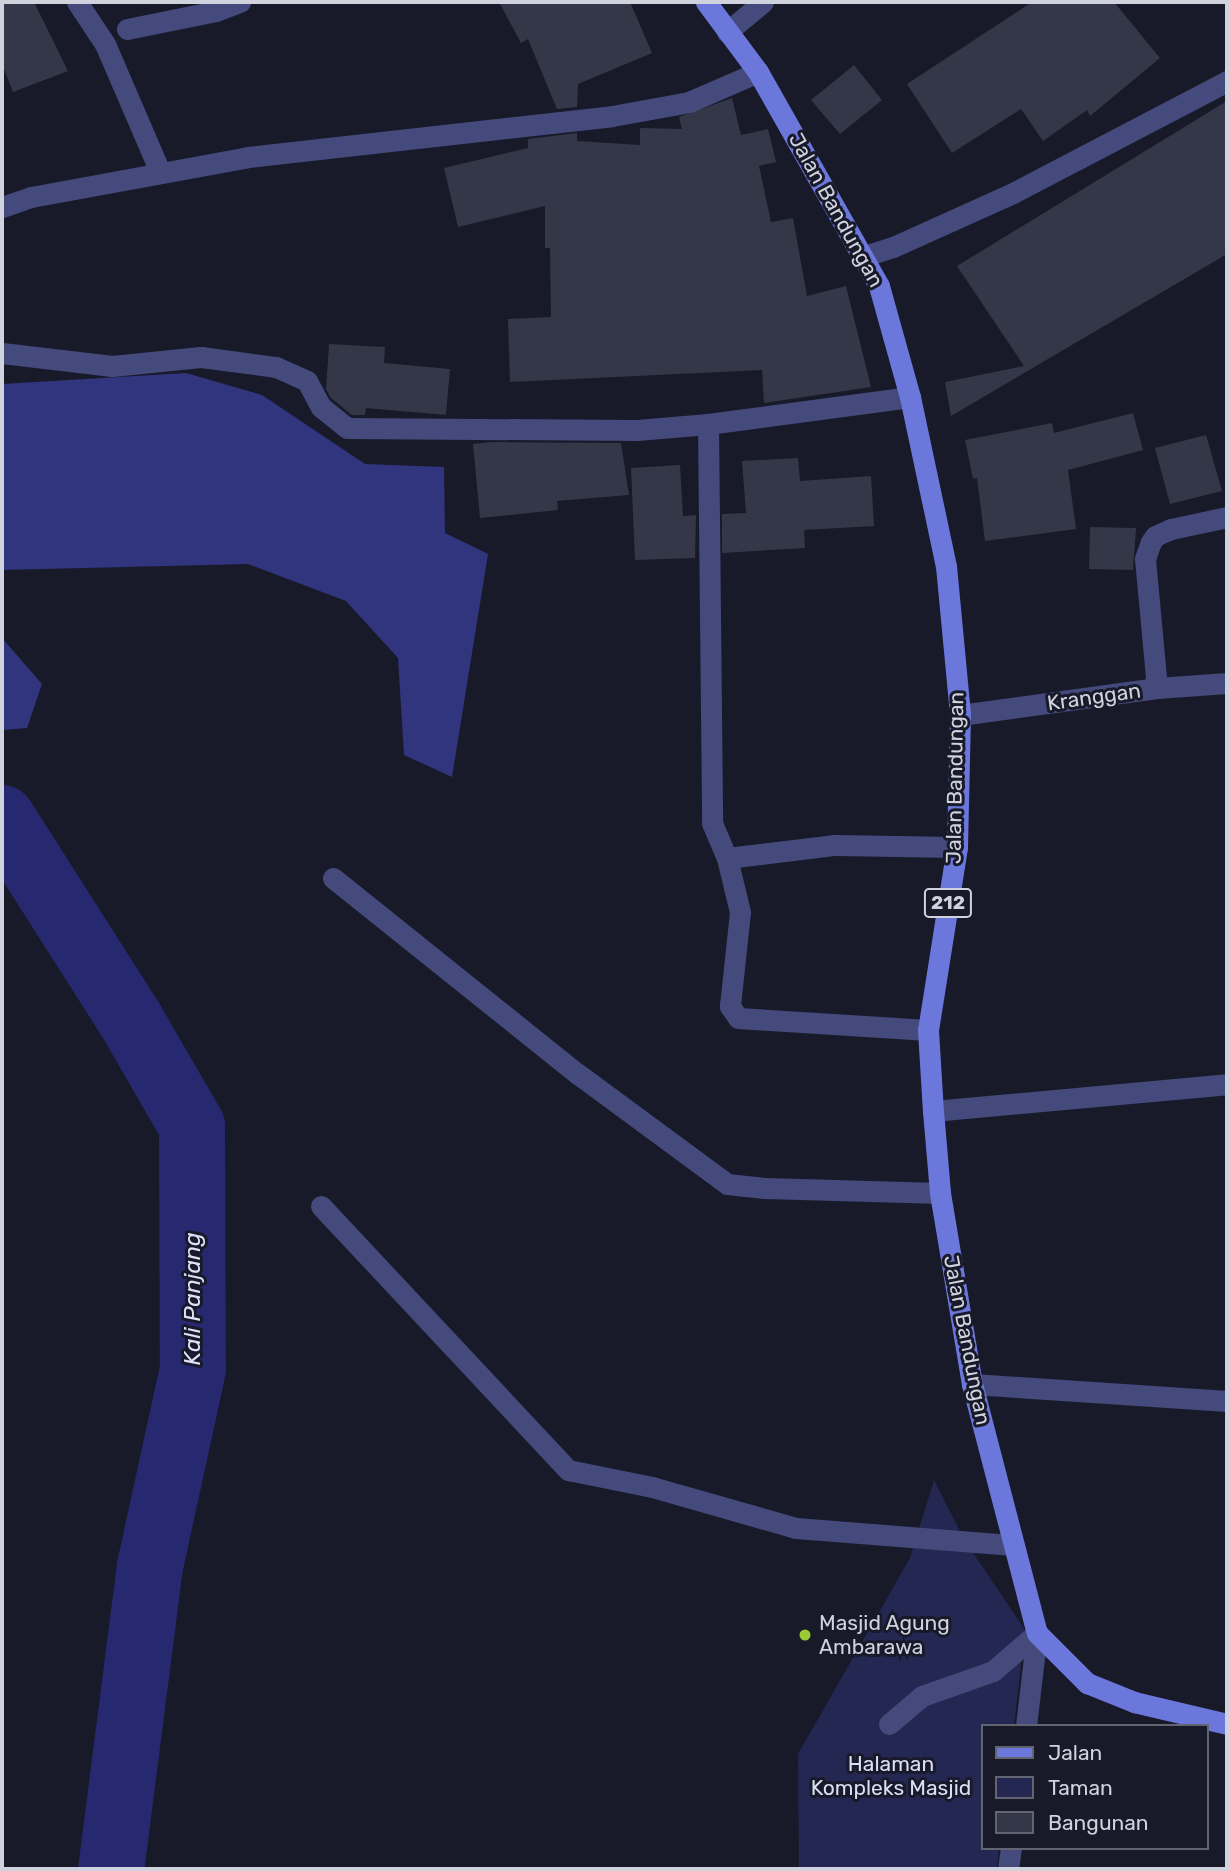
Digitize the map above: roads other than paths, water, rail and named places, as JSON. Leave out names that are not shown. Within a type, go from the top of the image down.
[{"type":"main road","name":"Jalan Bandungan","points":[[706,2],[758,72],[880,286],[911,397],[946,566],[960,715],[957,847],[929,1030],[933,1111],[940,1192],[972,1384],[1037,1633],[1087,1683],[1134,1702],[1227,1724]]},
{"type":"street","points":[[77,2],[105,44],[160,172]]},
{"type":"street","points":[[127,29],[216,11],[240,2]]},
{"type":"street","points":[[727,32],[763,2]]},
{"type":"street","points":[[2,207],[31,197],[248,157],[612,116],[689,102],[758,72]]},
{"type":"street","points":[[865,256],[1013,193],[1227,81]]},
{"type":"street","points":[[2,353],[112,366],[201,358],[276,367],[307,381],[321,407],[347,428],[637,430],[708,424],[911,397]]},
{"type":"street","points":[[708,424],[712,823],[727,858],[740,912],[730,1006],[738,1018],[929,1030]]},
{"type":"street","points":[[1157,688],[1145,559],[1148,549],[1155,536],[1171,529],[1227,517]]},
{"type":"street","name":"Kranggan","points":[[960,715],[1157,688],[1227,683]]},
{"type":"street","points":[[727,858],[835,845],[957,847]]},
{"type":"street","points":[[333,878],[578,1074],[727,1184],[765,1188],[940,1192]]},
{"type":"street","points":[[933,1111],[1227,1084]]},
{"type":"street","points":[[321,1206],[568,1470],[652,1487],[796,1528],[1013,1545]]},
{"type":"street","points":[[972,1384],[1227,1401]]},
{"type":"street","points":[[889,1724],[922,1696],[993,1671],[1037,1633]]},
{"type":"street","points":[[1026,1724],[1037,1633]]},
{"type":"street","points":[[1008,1869],[1011,1850]]},
{"type":"waterway","name":"Kali Panjang","points":[[2,818],[129,1017],[192,1126],[193,1369],[150,1566],[111,1869]]},
{"type":"place","name":"Masjid Agung Ambarawa","points":[[805,1635]]},
{"type":"park label","name":"Halaman Kompleks Masjid","points":[[891,1776]]}]
